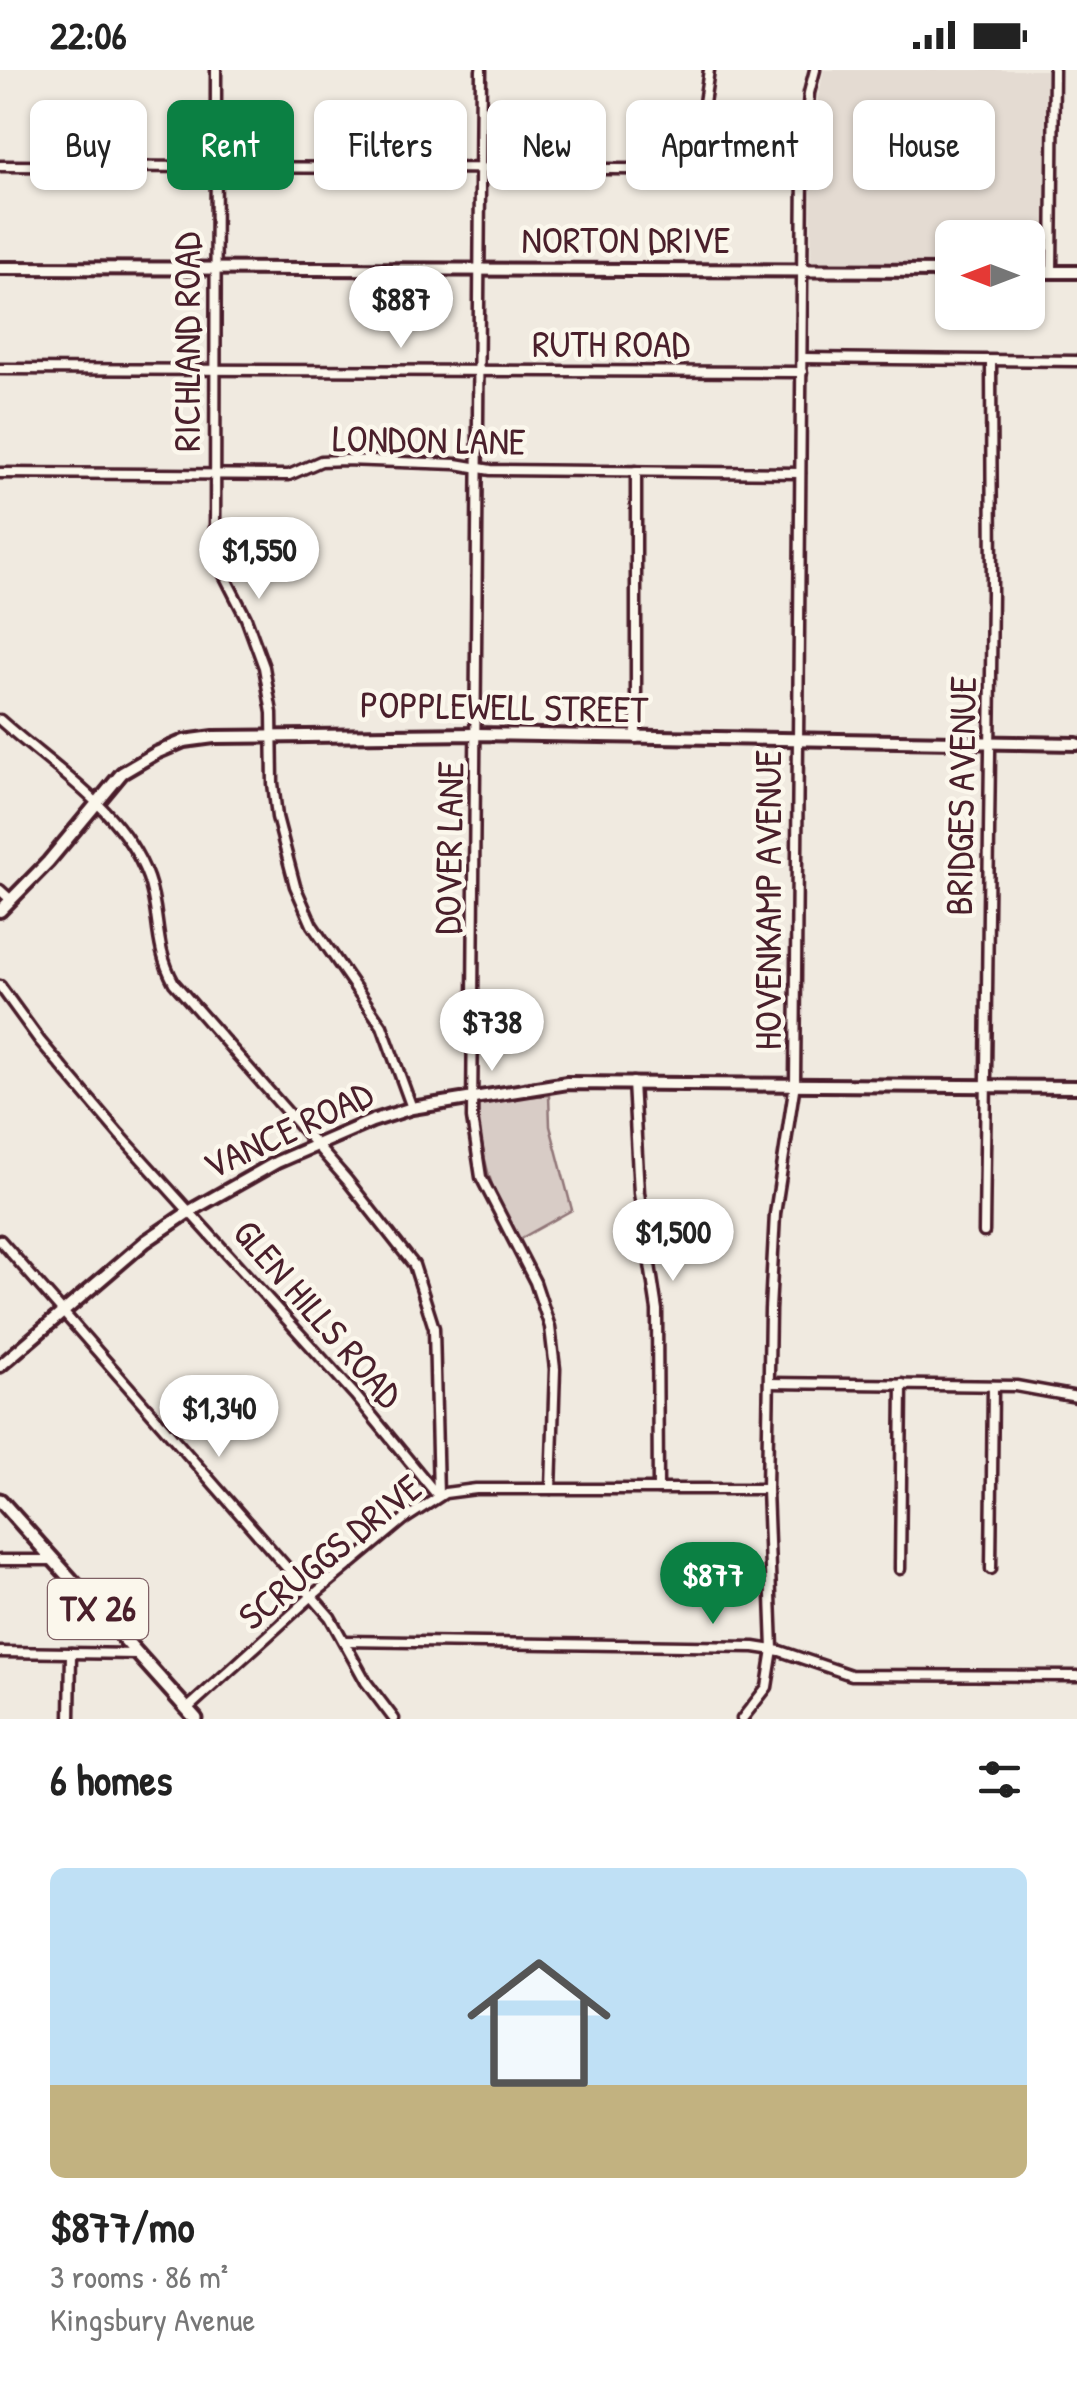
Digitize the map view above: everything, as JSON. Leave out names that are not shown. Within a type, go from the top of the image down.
[{"type":"main road","name":"TX 26","points":[[0,1500],[192,1714]]},
{"type":"street","name":"RICHLAND ROAD","points":[[215,100],[216,70]]},
{"type":"street","name":"DOVER LANE","points":[[481,70],[474,1146],[481,1178],[534,1282],[550,1328],[555,1369],[551,1489]]},
{"type":"street","points":[[704,100],[709,70]]},
{"type":"street","name":"HOVENKAMP AVENUE","points":[[808,100],[814,70]]},
{"type":"street","points":[[1052,272],[1054,70]]},
{"type":"street","points":[[0,166],[167,167]]},
{"type":"street","points":[[294,168],[626,170]]},
{"type":"street","name":"RICHLAND ROAD","points":[[214,190],[216,557],[259,650],[270,696],[278,817],[295,886],[312,925],[382,1026],[412,1108]]},
{"type":"street","name":"HOVENKAMP AVENUE","points":[[742,1719],[767,1687],[773,1649],[767,1489],[775,1214],[795,1083],[803,190]]},
{"type":"street","name":"NORTON DRIVE","points":[[0,268],[935,271]]},
{"type":"street","points":[[1045,272],[1077,272]]},
{"type":"street","points":[[802,358],[1077,361]]},
{"type":"street","name":"BRIDGES AVENUE","points":[[984,1232],[991,361]]},
{"type":"street","name":"RUTH ROAD","points":[[0,369],[802,372]]},
{"type":"street","name":"LONDON LANE","points":[[0,473],[298,474],[322,462],[344,460],[478,468],[800,473]]},
{"type":"street","points":[[636,471],[636,738]]},
{"type":"street","points":[[0,720],[96,803],[133,846],[146,873],[158,946],[174,982],[398,1241],[424,1288],[434,1328],[438,1496]]},
{"type":"street","name":"POPPLEWELL STREET","points":[[0,911],[48,862],[122,773],[156,752],[214,736],[478,734],[1077,744]]},
{"type":"street","points":[[0,890],[11,900]]},
{"type":"street","name":"GLEN HILLS ROAD","points":[[0,986],[40,1041],[355,1395],[438,1496]]},
{"type":"street","points":[[633,1082],[639,1193],[657,1310],[658,1489]]},
{"type":"street","name":"VANCE ROAD","points":[[0,1366],[146,1242],[190,1211],[250,1176],[316,1145],[372,1120],[412,1108],[567,1084],[1077,1087]]},
{"type":"street","points":[[0,1240],[330,1617],[366,1682],[394,1719]]},
{"type":"street","points":[[769,1383],[1016,1386],[1077,1397]]},
{"type":"street","points":[[900,1569],[902,1384]]},
{"type":"street","points":[[991,1569],[993,1386]]},
{"type":"street","name":"SCRUGGS DRIVE","points":[[192,1714],[312,1596],[438,1496],[476,1489],[767,1489]]},
{"type":"street","points":[[0,1560],[54,1560]]},
{"type":"street","points":[[344,1641],[773,1649],[851,1675],[1077,1676]]},
{"type":"street","points":[[0,1652],[138,1654]]},
{"type":"street","points":[[70,1719],[71,1653]]},
{"type":"shaded area","points":[[824,70],[1048,70],[1047,267],[1045,220],[935,220],[935,266],[811,265],[812,190],[833,190],[833,100],[817,100]]},
{"type":"shaded area","points":[[549,1095],[550,1126],[572,1210],[518,1240],[488,1173],[478,1100]]}]
